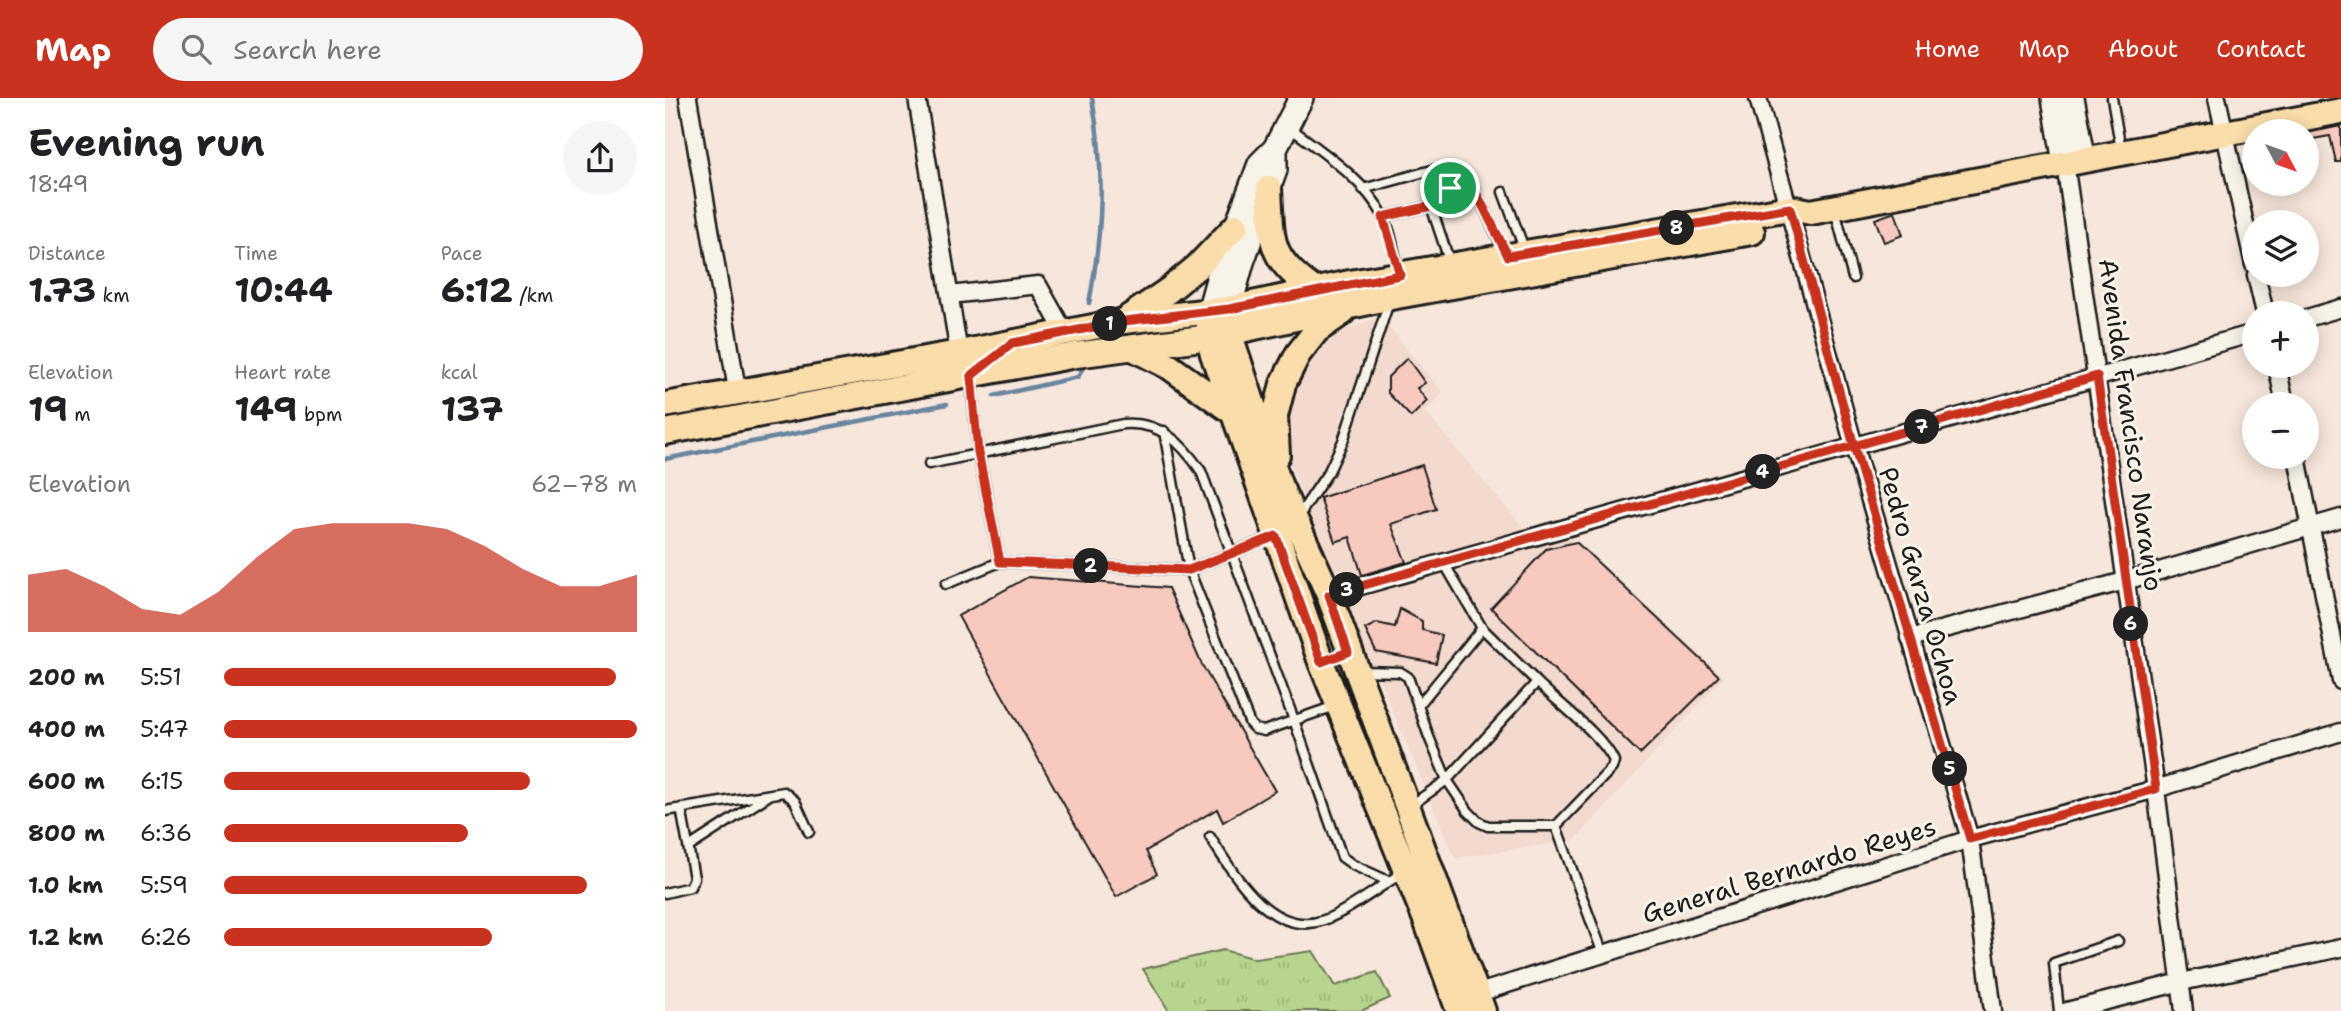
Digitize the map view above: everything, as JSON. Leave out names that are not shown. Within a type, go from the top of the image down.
[{"type":"main road","points":[[1301,98],[1275,149],[1260,164],[1237,226],[1219,322],[1234,413],[1397,876],[1469,1004]]},
{"type":"main road","name":"Avenida Francisco Naranjo","points":[[2054,98],[2074,162]]},
{"type":"main road","name":"Avenida Francisco Naranjo","points":[[2072,98],[2074,162]]},
{"type":"main road","points":[[665,432],[1076,355],[1132,348],[1317,292],[1395,286],[1808,213],[2341,111]]},
{"type":"main road","points":[[1275,149],[1275,170],[1219,322],[1279,484],[1329,595],[1407,808],[1469,1004]]},
{"type":"main road","points":[[1269,188],[1271,230],[1281,262],[1294,276],[1317,292]]},
{"type":"main road","points":[[1279,484],[1275,416],[1283,384],[1298,354],[1316,331],[1351,306],[1451,265],[1808,213]]},
{"type":"main road","points":[[1124,321],[1197,267],[1237,226]]},
{"type":"main road","points":[[665,405],[1124,321],[1219,322],[1351,306]]},
{"type":"main road","points":[[971,376],[1013,343]]},
{"type":"main road","points":[[1132,348],[1170,367],[1234,413]]},
{"type":"main road","points":[[932,356],[971,376]]},
{"type":"main road","points":[[737,390],[785,409]]},
{"type":"main road","points":[[709,423],[737,390]]},
{"type":"main road","points":[[1321,662],[1352,661]]},
{"type":"street","points":[[688,98],[737,390]]},
{"type":"street","points":[[917,98],[959,353]]},
{"type":"street","name":"Pedro Garza Ochoa","points":[[1758,98],[1808,213],[1854,446],[1970,839],[1993,1011]]},
{"type":"street","points":[[2217,98],[2242,213]]},
{"type":"street","name":"Avenida Francisco Naranjo","points":[[2074,162],[2097,376],[2156,789],[2184,1011]]},
{"type":"street","points":[[950,295],[1038,285],[1065,333]]},
{"type":"street","points":[[2319,314],[2341,308]]},
{"type":"street","points":[[1329,595],[2242,336]]},
{"type":"street","points":[[2300,469],[2341,681]]},
{"type":"street","points":[[1910,638],[2125,581],[2341,518]]},
{"type":"street","name":"General Bernardo Reyes","points":[[1469,1004],[1603,954],[1970,839],[2156,789],[2341,732]]},
{"type":"street","points":[[2067,1011],[2181,982],[2341,948]]},
{"type":"lane","points":[[2112,98],[2121,153]]},
{"type":"lane","points":[[1286,125],[1363,189],[1383,217],[1395,286],[1343,441],[1329,471],[1296,521]]},
{"type":"lane","points":[[1363,189],[1432,170],[1439,172],[1450,188]]},
{"type":"lane","points":[[1383,217],[1431,206],[1438,194],[1463,185],[1476,192],[1517,255]]},
{"type":"lane","points":[[1503,192],[1517,255]]},
{"type":"lane","points":[[1431,206],[1451,265]]},
{"type":"lane","points":[[1808,213],[1853,278]]},
{"type":"lane","points":[[971,376],[978,452],[1000,562]]},
{"type":"lane","points":[[929,464],[1123,424],[1140,423],[1164,431],[1192,458],[1201,471],[1342,857],[1353,865],[1397,876]]},
{"type":"lane","points":[[1164,431],[1189,570],[1250,724],[1255,729],[1264,731],[1338,705]]},
{"type":"lane","points":[[946,584],[1000,562],[1189,570],[1276,536]]},
{"type":"lane","points":[[1352,661],[1400,672],[1411,682],[1447,780],[1468,811],[1484,825],[1556,826],[1612,768],[1614,761],[1611,754],[1482,628],[1444,563]]},
{"type":"lane","points":[[1419,706],[1482,628]]},
{"type":"lane","points":[[1407,808],[1447,780],[1537,682]]},
{"type":"lane","points":[[665,811],[784,792],[791,797],[809,832]]},
{"type":"lane","points":[[689,847],[773,793]]},
{"type":"lane","points":[[665,892],[690,887],[694,878],[681,808]]},
{"type":"lane","points":[[1556,826],[1603,954]]},
{"type":"lane","points":[[1210,837],[1240,884],[1268,909],[1288,920],[1310,923],[1325,920],[1397,876]]},
{"type":"lane","points":[[2059,1011],[2054,963],[2118,941]]},
{"type":"shaded area","points":[[1380,317],[1443,392],[1425,412],[1527,532],[1566,534],[1724,677],[1575,840],[1455,858],[1315,529],[1286,451],[1281,413],[1305,364],[1320,344],[1338,332]]},
{"type":"green space","points":[[1223,950],[1255,959],[1313,951],[1335,986],[1377,972],[1390,998],[1361,1011],[1169,1011],[1143,969]]},
{"type":"building","points":[[2341,126],[2341,162],[2336,162],[2330,136],[2319,138],[2319,131]]},
{"type":"building","points":[[1895,212],[1903,235],[1884,242],[1875,219]]},
{"type":"building","points":[[1407,358],[1425,383],[1417,388],[1427,401],[1411,417],[1388,393],[1388,377]]},
{"type":"building","points":[[1422,465],[1436,509],[1391,524],[1406,562],[1362,575],[1350,537],[1335,542],[1320,498]]},
{"type":"building","points":[[1576,542],[1719,676],[1640,754],[1491,608],[1546,549]]},
{"type":"building","points":[[1028,577],[1168,588],[1202,665],[1275,791],[1223,822],[1217,809],[1146,851],[1157,874],[1116,897],[958,616]]},
{"type":"building","points":[[1400,609],[1422,621],[1422,630],[1442,635],[1436,663],[1376,652],[1365,629],[1377,623],[1395,627]]},
{"type":"waterway","points":[[1089,303],[1101,200],[1099,150],[1092,98]]},
{"type":"waterway","points":[[994,396],[1078,377],[1083,368]]},
{"type":"waterway","points":[[665,459],[947,404]]},
{"type":"route","points":[[1450,188],[1438,194],[1431,206],[1383,217],[1400,275],[1229,309],[1124,321],[1013,343],[971,376],[978,452],[1000,562],[1189,570],[1276,536],[1321,662],[1348,652],[1329,595],[1854,446],[1970,839],[2156,789],[2097,376],[1854,446],[1790,208],[1508,256],[1476,192],[1463,185],[1450,188]]}]
